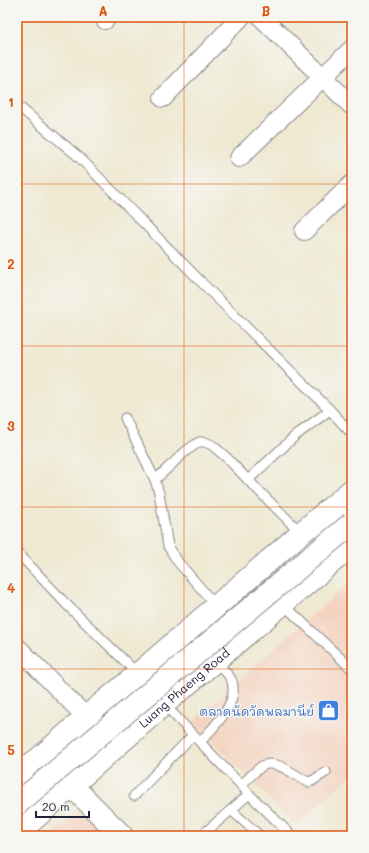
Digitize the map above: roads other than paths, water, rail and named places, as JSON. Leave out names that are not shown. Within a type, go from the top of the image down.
[{"type":"main road","points":[[17,775],[42,756],[352,490]]},
{"type":"main road","points":[[235,590],[308,545],[352,510]]},
{"type":"main road","points":[[17,804],[352,524]]},
{"type":"main road","name":"Luang Phaeng Road","points":[[17,834],[214,661],[350,550]]},
{"type":"main road","points":[[42,756],[122,836]]},
{"type":"street","points":[[163,98],[241,17]]},
{"type":"street","points":[[261,17],[352,106]]},
{"type":"street","points":[[239,158],[352,49]]},
{"type":"street","points":[[304,231],[352,184]]},
{"type":"street","points":[[17,647],[86,717]]},
{"type":"lane","points":[[17,105],[80,158],[352,434]]},
{"type":"lane","points":[[248,480],[296,436],[330,410]]},
{"type":"lane","points":[[125,418],[155,480],[159,493],[168,546],[178,562],[216,606]]},
{"type":"lane","points":[[155,480],[199,442],[205,442],[212,445],[227,458],[301,533]]},
{"type":"lane","points":[[17,552],[66,604],[138,674]]},
{"type":"lane","points":[[283,604],[352,669]]},
{"type":"lane","points":[[200,742],[222,718],[230,703],[234,691],[232,680],[214,661]]},
{"type":"lane","points":[[164,704],[249,794],[292,835]]},
{"type":"lane","points":[[134,796],[193,735]]},
{"type":"lane","points":[[241,785],[262,766],[269,764],[278,765],[308,782],[326,772]]},
{"type":"lane","points":[[205,835],[249,794]]},
{"type":"lane","points":[[231,810],[260,836]]},
{"type":"place","name":"ตลาดนัดวัดพลมานีย์","points":[[329,711]]}]
